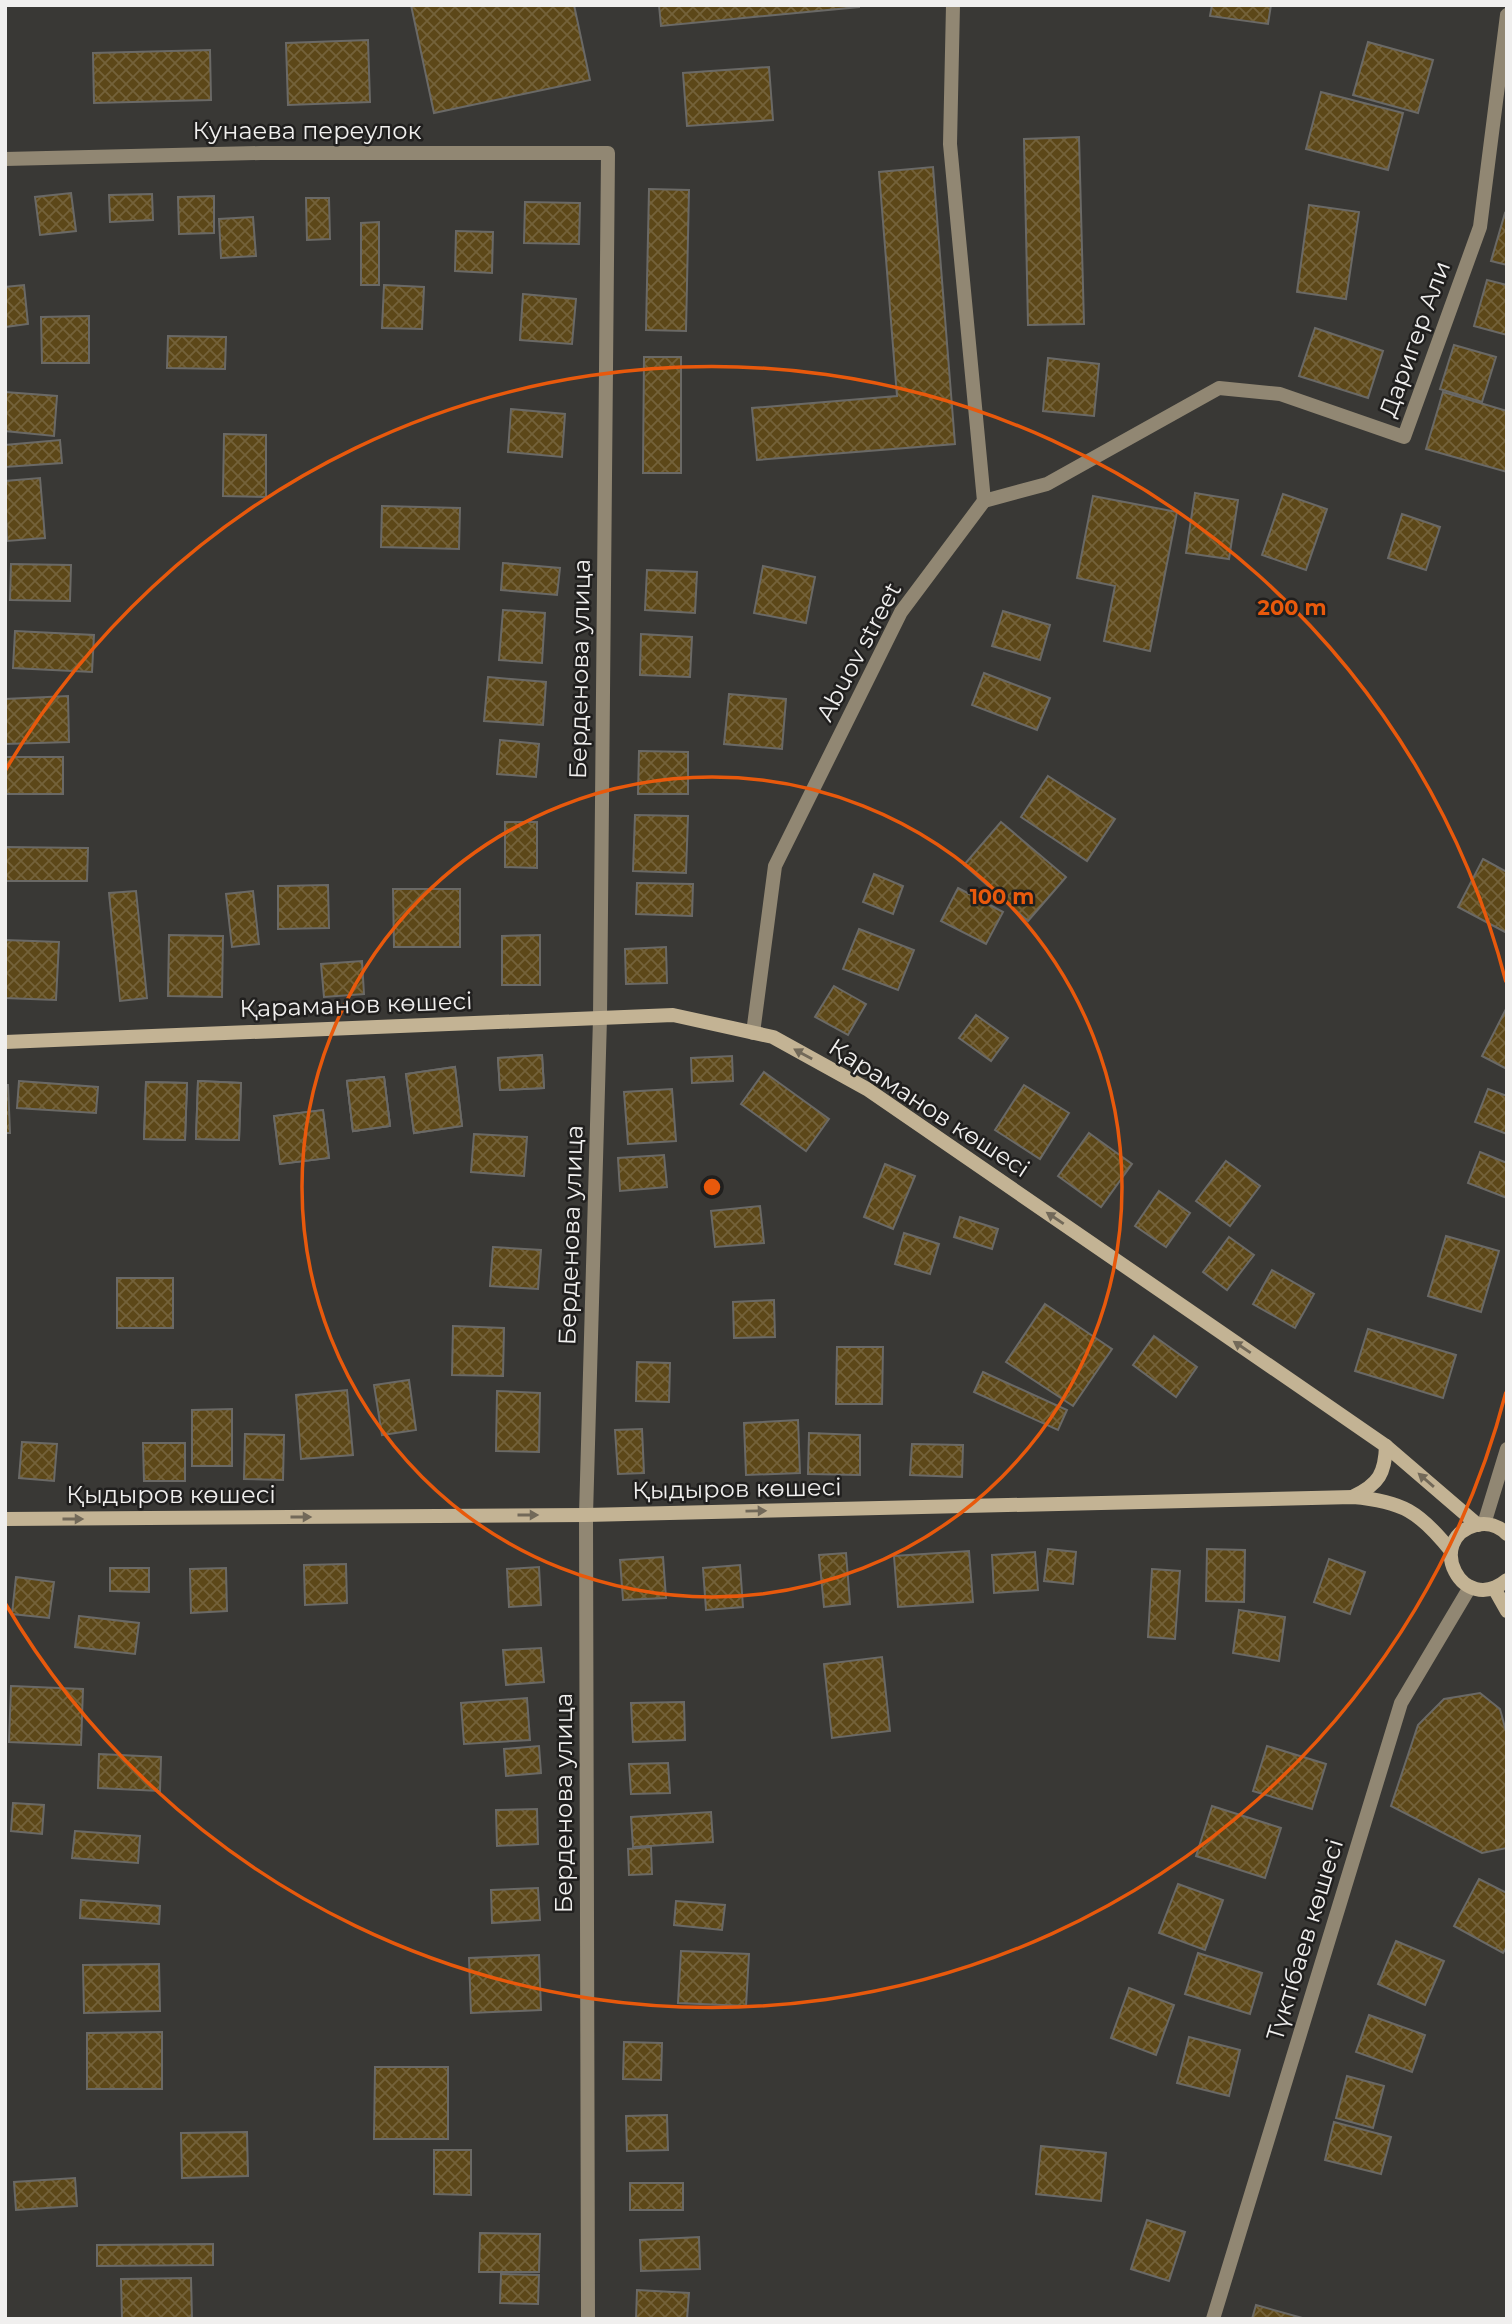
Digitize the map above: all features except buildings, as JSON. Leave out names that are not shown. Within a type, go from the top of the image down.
[{"type":"street","points":[[953,5],[950,144],[984,500]]},
{"type":"street","name":"Даригер Али","points":[[984,500],[1047,484],[1219,388],[1280,394],[1404,437],[1480,227],[1507,15]]},
{"type":"street","name":"Кунаева переулок","points":[[5,159],[261,153],[608,153]]},
{"type":"street","name":"Берденова улица","points":[[588,2319],[586,1515],[600,1017],[608,153]]},
{"type":"street","name":"Abuov street","points":[[753,1033],[775,866],[901,612],[984,500]]},
{"type":"street","name":"Қараманов көшесі","points":[[5,1042],[673,1015],[773,1037],[867,1089],[1386,1446],[1481,1524],[1495,1526],[1507,1534]]},
{"type":"street","points":[[1353,1497],[1370,1489],[1381,1475],[1386,1446]]},
{"type":"street","points":[[1451,1551],[1456,1539],[1465,1529],[1481,1524],[1507,1449]]},
{"type":"street","name":"Қыдыров көшесі","points":[[5,1519],[586,1515],[1353,1497],[1384,1500],[1408,1509],[1432,1527],[1451,1551],[1454,1572],[1470,1587]]},
{"type":"street","points":[[1470,1587],[1482,1590],[1500,1584],[1507,1611]]},
{"type":"street","name":"Түктібаев көшесі","points":[[1213,2319],[1401,1703],[1470,1587]]}]
